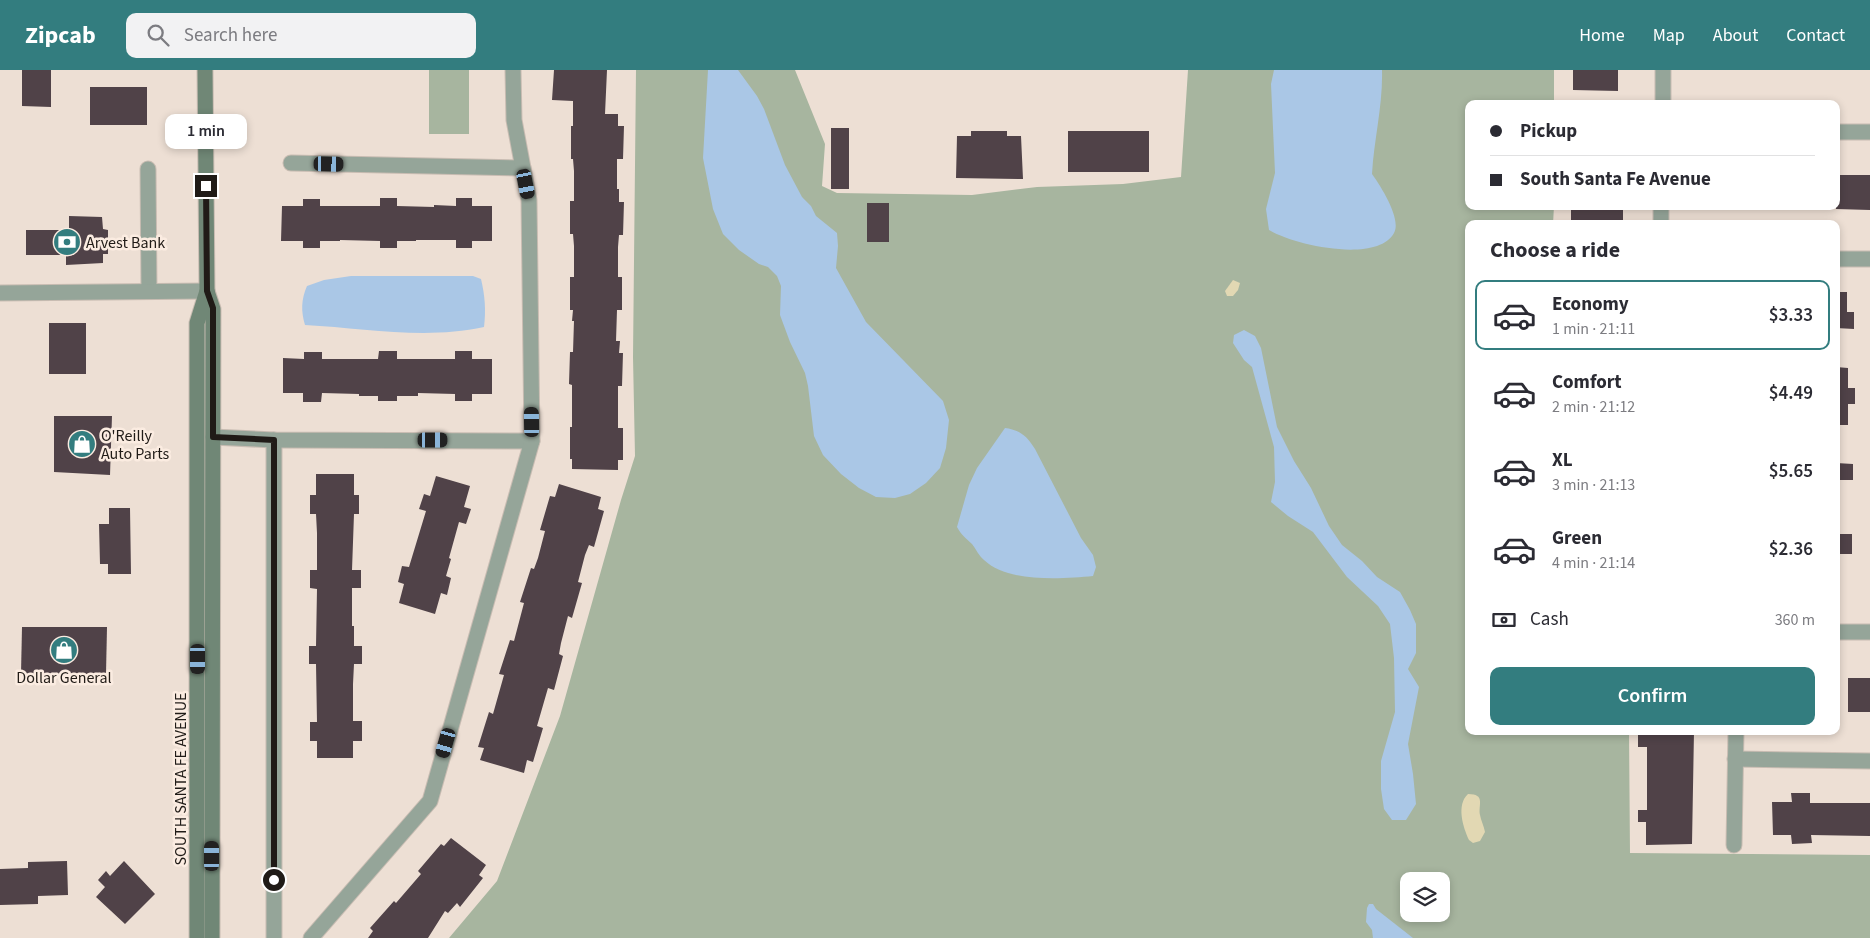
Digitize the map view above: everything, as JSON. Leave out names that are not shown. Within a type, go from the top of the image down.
[{"type":"main road","name":"SOUTH SANTA FE AVENUE","points":[[197,938],[198,323],[207,291],[205,70]]},
{"type":"main road","name":"SOUTH SANTA FE AVENUE","points":[[207,291],[213,308],[212,938]]},
{"type":"street","points":[[311,938],[430,801],[532,440],[529,200],[514,120],[513,70]]},
{"type":"street","points":[[1662,100],[1663,70]]},
{"type":"street","points":[[1840,132],[1870,132]]},
{"type":"street","points":[[291,163],[523,168]]},
{"type":"street","points":[[148,169],[149,291]]},
{"type":"street","points":[[1840,259],[1870,259]]},
{"type":"street","points":[[0,293],[207,291]]},
{"type":"street","points":[[213,437],[274,440],[532,440]]},
{"type":"street","points":[[274,440],[274,938]]},
{"type":"street","points":[[1840,632],[1870,632]]},
{"type":"street","points":[[1734,845],[1736,735]]},
{"type":"street","points":[[1736,759],[1870,761]]},
{"type":"green space","points":[[429,70],[469,70],[469,134],[429,134]]},
{"type":"green space","points":[[636,70],[795,70],[825,144],[822,186],[837,193],[972,195],[1037,187],[1123,184],[1181,177],[1188,70],[1554,70],[1554,100],[1465,100],[1465,210],[1554,210],[1553,220],[1465,220],[1465,735],[1629,735],[1630,853],[1870,855],[1870,938],[449,938],[497,881],[560,716],[635,456],[633,357]]},
{"type":"sand","points":[[1233,280],[1240,283],[1238,290],[1233,296],[1227,296],[1225,291]]},
{"type":"sand","points":[[1468,794],[1474,794],[1479,798],[1480,815],[1485,832],[1480,841],[1473,843],[1467,835],[1461,810],[1464,799]]},
{"type":"water","points":[[708,70],[738,70],[757,96],[764,109],[785,165],[802,197],[811,206],[816,216],[837,233],[836,268],[866,322],[943,401],[949,420],[946,448],[940,468],[926,483],[910,494],[895,498],[876,497],[859,488],[841,474],[823,455],[814,436],[805,373],[790,342],[780,315],[781,286],[777,276],[768,267],[759,264],[739,250],[723,234],[713,209],[703,158]]},
{"type":"water","points":[[1274,70],[1382,70],[1372,174],[1389,202],[1395,219],[1396,227],[1394,233],[1385,242],[1371,248],[1353,250],[1334,249],[1296,241],[1269,230],[1266,209],[1275,173],[1271,84]]},
{"type":"water","points":[[351,276],[473,276],[481,279],[485,303],[484,327],[462,331],[417,333],[305,325],[302,306],[307,286],[324,280]]},
{"type":"water","points":[[1244,330],[1255,336],[1261,348],[1277,427],[1294,461],[1311,488],[1329,526],[1342,545],[1362,561],[1377,577],[1400,592],[1416,624],[1416,653],[1408,669],[1419,687],[1408,744],[1416,804],[1406,820],[1392,820],[1384,809],[1381,789],[1381,761],[1395,712],[1394,658],[1390,624],[1378,606],[1347,577],[1313,532],[1288,516],[1271,502],[1275,482],[1274,447],[1252,367],[1244,360],[1233,343],[1234,335]]},
{"type":"water","points":[[1005,428],[1023,434],[1035,449],[1081,538],[1093,555],[1096,567],[1093,576],[1036,578],[1007,573],[984,560],[957,527],[969,485],[977,468]]},
{"type":"water","points":[[1369,904],[1373,904],[1376,909],[1413,938],[1373,938],[1372,930],[1366,922]]},
{"type":"building","points":[[22,70],[51,70],[51,107],[22,106]]},
{"type":"building","points":[[554,70],[607,70],[605,114],[618,114],[618,126],[624,126],[623,159],[617,159],[619,202],[624,202],[623,235],[619,235],[618,247],[618,277],[622,277],[622,310],[617,310],[616,341],[620,341],[619,353],[623,353],[622,386],[618,386],[618,428],[623,428],[623,460],[618,460],[618,470],[572,469],[572,459],[570,459],[572,385],[569,384],[570,352],[573,352],[574,321],[572,321],[573,310],[570,310],[570,277],[574,277],[573,234],[570,234],[570,201],[574,201],[574,171],[573,159],[571,159],[573,101],[552,100]]},
{"type":"building","points":[[1573,70],[1618,70],[1618,91],[1573,90]]},
{"type":"building","points":[[90,87],[147,87],[147,125],[90,125]]},
{"type":"building","points":[[831,128],[849,128],[849,189],[831,189]]},
{"type":"building","points":[[971,131],[1007,131],[1007,136],[1021,136],[1023,179],[956,178],[957,136],[971,136]]},
{"type":"building","points":[[1068,131],[1149,131],[1149,172],[1068,172]]},
{"type":"building","points":[[1840,175],[1870,175],[1870,210],[1840,209]]},
{"type":"building","points":[[380,198],[397,198],[397,206],[434,207],[434,205],[456,206],[456,198],[472,198],[472,206],[492,206],[492,241],[472,241],[472,248],[456,248],[456,240],[397,241],[397,248],[380,248],[380,241],[340,240],[320,241],[320,248],[303,248],[303,241],[281,241],[282,206],[303,206],[303,199],[320,199],[320,206],[380,206]]},
{"type":"building","points":[[867,203],[889,203],[889,242],[867,242]]},
{"type":"building","points":[[1571,210],[1623,210],[1623,220],[1571,220]]},
{"type":"building","name":"Arvest Bank","points":[[69,216],[102,217],[103,229],[108,230],[108,254],[103,254],[103,263],[66,265],[66,255],[26,255],[26,230],[69,230]]},
{"type":"building","points":[[1840,292],[1847,292],[1847,312],[1854,312],[1854,329],[1840,328]]},
{"type":"building","points":[[49,323],[86,323],[86,374],[49,374]]},
{"type":"building","points":[[379,351],[397,351],[397,359],[455,359],[455,351],[472,351],[472,359],[492,359],[492,394],[472,394],[472,401],[455,401],[455,394],[418,393],[418,396],[397,396],[397,401],[378,401],[378,396],[322,393],[321,402],[303,402],[303,393],[283,393],[283,358],[304,359],[304,352],[322,352],[322,359],[378,359]]},
{"type":"building","points":[[1840,367],[1848,368],[1848,388],[1855,388],[1855,404],[1848,404],[1848,425],[1840,425]]},
{"type":"building","name":"O'Reilly Auto Parts","points":[[54,416],[112,416],[110,475],[54,472]]},
{"type":"building","points":[[1840,463],[1853,464],[1853,480],[1840,480]]},
{"type":"building","points":[[316,474],[354,474],[354,495],[359,495],[359,514],[354,514],[352,570],[361,570],[361,588],[352,588],[352,626],[354,626],[354,646],[362,646],[362,664],[354,664],[353,721],[362,721],[362,741],[353,741],[353,758],[317,758],[317,741],[310,741],[310,722],[317,722],[316,664],[309,664],[309,646],[316,646],[317,589],[310,588],[310,570],[317,570],[317,533],[316,514],[310,514],[310,495],[316,495]]},
{"type":"building","points":[[436,476],[470,486],[464,507],[471,509],[466,524],[459,522],[446,576],[451,578],[447,595],[441,593],[435,614],[399,603],[404,584],[398,582],[402,566],[409,567],[426,511],[419,509],[424,494],[430,496]]},
{"type":"building","points":[[559,484],[601,497],[598,509],[604,511],[594,547],[589,545],[585,555],[578,582],[582,583],[572,618],[568,616],[561,643],[559,654],[563,656],[554,690],[548,688],[537,726],[543,728],[533,762],[527,760],[524,773],[480,760],[484,748],[478,747],[489,712],[493,714],[504,675],[499,674],[510,640],[514,641],[524,603],[520,602],[531,568],[534,569],[538,558],[545,531],[540,530],[550,496],[555,497]]},
{"type":"building","points":[[109,508],[130,508],[131,574],[108,574],[108,564],[100,564],[99,524],[109,524]]},
{"type":"building","points":[[1840,534],[1852,534],[1852,554],[1840,554]]},
{"type":"building","name":"Dollar General","points":[[22,627],[107,627],[106,674],[21,674]]},
{"type":"building","points":[[1848,678],[1870,678],[1870,712],[1848,712]]},
{"type":"building","points":[[1638,735],[1694,735],[1692,844],[1646,845],[1646,822],[1638,822],[1638,810],[1647,810],[1647,747],[1638,747]]},
{"type":"building","points":[[1791,793],[1810,793],[1810,803],[1870,803],[1870,836],[1811,835],[1812,843],[1792,844],[1791,835],[1773,835],[1772,802],[1792,802]]},
{"type":"building","points":[[451,838],[486,865],[479,875],[483,878],[460,907],[457,903],[448,913],[445,911],[428,938],[368,938],[373,931],[370,928],[394,901],[396,903],[421,874],[418,871],[441,844],[444,846]]},
{"type":"building","points":[[67,861],[68,895],[38,896],[38,904],[0,905],[0,869],[28,868],[28,862]]},
{"type":"building","points":[[124,861],[155,894],[125,924],[96,897],[105,887],[98,880],[106,871],[110,876]]},
{"type":"place","name":"Arvest Bank","points":[[67,242]]},
{"type":"place","name":"O'Reilly Auto Parts","points":[[82,444]]},
{"type":"place","name":"Dollar General","points":[[64,650]]},
{"type":"route","points":[[206,186],[207,291],[213,308],[213,437],[274,440],[274,880]]}]
